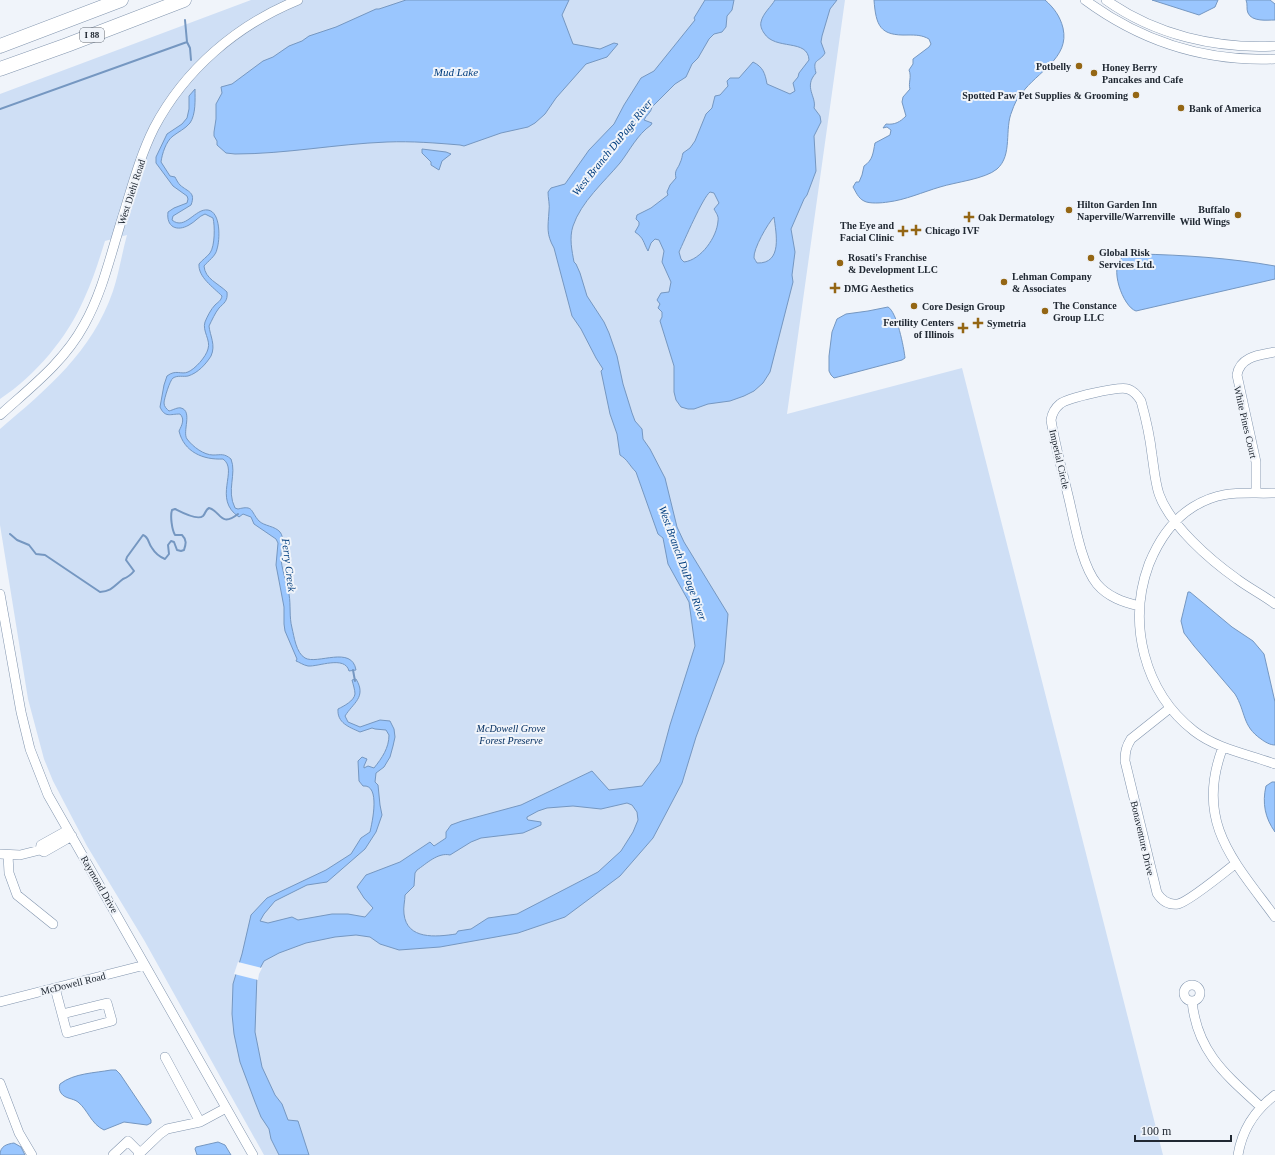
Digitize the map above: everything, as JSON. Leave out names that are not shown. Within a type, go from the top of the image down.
[{"type":"highway","name":"I 88","points":[[0,46],[121,0]]},
{"type":"highway","name":"I 88","points":[[0,69],[184,0]]},
{"type":"street","name":"West Diehl Road","points":[[0,415],[48,373],[67,351],[84,325],[98,296],[143,155],[154,128],[171,100],[190,76],[220,45],[265,16],[298,0]]},
{"type":"street","points":[[1085,0],[1114,20],[1133,30],[1178,48],[1227,58],[1275,59]]},
{"type":"street","points":[[1106,0],[1145,22],[1187,37],[1228,45],[1250,47],[1275,46]]},
{"type":"street","name":"White Pines Court","points":[[1256,493],[1256,462],[1237,375],[1239,367],[1248,359],[1275,352]]},
{"type":"street","name":"Imperial Circle","points":[[1139,606],[1119,600],[1103,590],[1089,573],[1053,430],[1052,417],[1056,407],[1068,400],[1118,388],[1128,389],[1137,395],[1141,401],[1146,419],[1160,496],[1175,522]]},
{"type":"street","points":[[1275,493],[1227,494],[1206,500],[1186,512],[1175,522],[1164,536],[1152,557],[1142,586],[1139,606],[1140,634],[1143,652],[1151,673],[1170,708],[1194,731],[1223,747],[1275,764]]},
{"type":"street","points":[[1175,522],[1197,546],[1218,565],[1275,604]]},
{"type":"street","name":"Raymond Drive","points":[[0,594],[18,699],[30,749],[38,772],[48,794],[253,1155]]},
{"type":"street","name":"Bonaventure Drive","points":[[1170,708],[1131,740],[1127,745],[1125,754],[1125,761],[1157,894],[1164,901],[1169,903],[1182,903],[1235,864]]},
{"type":"street","points":[[1223,747],[1214,781],[1214,810],[1221,838],[1235,864],[1275,917]]},
{"type":"street","points":[[53,924],[17,895],[4,855],[30,853],[40,850],[44,852],[70,833]]},
{"type":"street","name":"McDowell Road","points":[[0,1002],[146,965]]},
{"type":"street","points":[[55,988],[67,1033],[112,1021],[108,1003],[62,1014]]},
{"type":"street","points":[[1192,1001],[1195,1022],[1210,1055],[1227,1076],[1261,1107]]},
{"type":"street","points":[[164,1057],[200,1122]]},
{"type":"street","points":[[0,1083],[19,1133],[32,1155]]},
{"type":"street","points":[[1238,1155],[1244,1134],[1250,1121],[1261,1107],[1275,1095]]},
{"type":"street","points":[[113,1155],[128,1141],[139,1154],[160,1134],[168,1129],[200,1122],[226,1108]]},
{"type":"green space","name":"McDowell Grove Forest Preserve","points":[[251,0],[845,0],[787,414],[962,368],[1163,1155],[264,1155],[144,940],[87,846],[53,781],[44,759],[28,699],[0,525],[0,429],[51,384],[80,351],[93,333],[104,313],[113,291],[127,235],[105,241],[87,292],[69,328],[38,367],[26,379],[0,399],[0,94]]},
{"type":"water","name":"Mud Lake","points":[[406,0],[569,0],[562,15],[573,44],[600,49],[614,43],[618,44],[607,57],[586,64],[556,98],[545,114],[535,123],[528,127],[501,133],[464,146],[424,142],[387,142],[254,154],[235,154],[226,153],[217,145],[214,132],[216,104],[222,93],[221,87],[232,84],[263,61],[273,57],[289,46],[302,41],[309,36],[336,27],[376,9]]},
{"type":"water","name":"West Branch DuPage River","points":[[705,0],[734,0],[732,10],[727,16],[726,27],[722,32],[714,34],[709,39],[698,58],[692,64],[686,77],[675,84],[652,107],[651,111],[644,120],[652,123],[651,125],[638,138],[620,163],[581,209],[573,226],[571,240],[574,262],[580,273],[587,296],[604,322],[609,333],[635,421],[642,429],[643,439],[665,478],[677,527],[684,542],[728,614],[724,662],[696,737],[682,783],[653,838],[620,876],[565,917],[518,933],[440,947],[399,950],[380,944],[370,937],[356,935],[335,937],[306,943],[279,953],[264,961],[257,974],[255,1032],[262,1067],[275,1095],[282,1104],[288,1120],[298,1121],[309,1155],[279,1155],[271,1139],[269,1129],[261,1117],[240,1062],[234,1034],[232,1014],[233,984],[251,915],[267,898],[326,870],[351,854],[361,838],[370,832],[374,797],[369,787],[363,786],[359,781],[358,761],[362,757],[367,759],[364,768],[368,766],[374,768],[384,753],[388,744],[389,735],[386,730],[372,728],[360,732],[344,724],[339,718],[338,709],[354,697],[355,692],[352,680],[356,679],[360,691],[358,699],[345,716],[348,722],[360,727],[380,720],[390,721],[394,729],[395,737],[390,757],[384,767],[376,773],[375,782],[378,785],[382,815],[376,832],[365,849],[327,882],[307,885],[275,901],[260,921],[268,923],[292,917],[298,920],[332,914],[348,914],[365,917],[373,908],[357,887],[366,875],[400,862],[430,842],[434,846],[446,838],[446,832],[451,825],[521,805],[592,771],[609,790],[642,786],[660,762],[695,646],[689,602],[668,564],[663,538],[658,534],[636,472],[620,455],[617,434],[610,414],[601,371],[603,369],[581,329],[572,316],[549,234],[548,192],[551,188],[565,184],[589,150],[614,124],[641,78],[654,71],[695,20],[694,18]],"holes":[[[627,803],[632,805],[637,812],[638,820],[633,832],[621,851],[598,872],[517,914],[488,918],[471,929],[458,931],[456,934],[440,936],[416,933],[406,922],[404,914],[405,895],[414,886],[415,873],[417,870],[437,857],[441,855],[450,855],[471,842],[481,838],[523,833],[541,825],[541,822],[528,820],[527,817],[547,808],[573,806],[601,809]]]},
{"type":"water","points":[[775,0],[837,0],[830,9],[822,36],[821,42],[825,53],[815,65],[816,73],[812,78],[810,87],[814,108],[820,116],[821,122],[814,136],[816,171],[807,195],[791,229],[795,252],[792,275],[793,282],[770,372],[763,383],[754,391],[730,401],[688,409],[681,407],[676,400],[674,392],[674,366],[660,321],[662,312],[658,308],[660,304],[657,300],[661,293],[669,292],[671,282],[662,262],[664,251],[659,240],[655,239],[651,243],[648,251],[642,238],[635,232],[639,225],[639,222],[636,219],[637,215],[651,208],[668,195],[667,192],[670,185],[676,178],[676,171],[681,162],[683,153],[690,148],[695,141],[706,114],[712,108],[715,96],[720,95],[728,86],[727,81],[730,78],[739,78],[753,62],[763,71],[767,84],[790,94],[795,91],[793,83],[809,60],[807,53],[803,49],[776,42],[763,32],[761,28],[762,19]],"holes":[[[710,192],[714,193],[719,203],[714,209],[718,219],[715,234],[702,252],[696,257],[684,262],[681,259],[679,252],[698,210]],[[774,217],[776,231],[776,246],[774,253],[771,258],[765,262],[757,263],[754,258],[754,254],[758,243]]]},
{"type":"water","points":[[874,0],[1045,0],[1054,9],[1063,28],[1064,39],[1062,48],[1051,64],[1028,85],[1016,102],[1010,118],[1005,157],[997,169],[978,178],[940,187],[894,201],[869,203],[859,197],[853,187],[856,182],[859,182],[864,166],[871,159],[875,143],[890,135],[891,130],[887,127],[883,128],[886,124],[897,123],[906,116],[902,102],[903,97],[910,89],[909,70],[913,64],[913,59],[931,44],[929,39],[921,36],[891,34],[881,28],[876,17]]},
{"type":"water","points":[[1152,0],[1218,0],[1215,7],[1199,15]]},
{"type":"water","points":[[1246,0],[1270,0],[1275,4],[1275,20],[1260,20],[1250,16],[1247,10]]},
{"type":"water","points":[[195,89],[195,107],[192,119],[184,129],[168,141],[163,152],[161,162],[170,176],[175,177],[179,184],[193,197],[191,205],[173,216],[172,220],[177,223],[181,223],[203,210],[212,212],[215,216],[219,233],[218,245],[215,254],[204,266],[209,278],[227,292],[227,298],[209,326],[213,344],[211,356],[195,373],[188,376],[173,378],[167,390],[164,404],[169,411],[177,408],[184,410],[187,417],[186,436],[195,448],[206,454],[224,455],[231,459],[233,470],[231,495],[235,508],[249,508],[259,521],[275,528],[280,532],[283,540],[281,556],[282,566],[289,594],[291,624],[299,652],[302,656],[310,660],[334,657],[348,659],[353,663],[356,670],[349,671],[346,666],[337,663],[308,666],[296,661],[297,659],[285,631],[284,607],[276,565],[278,543],[276,539],[254,524],[251,517],[243,514],[239,517],[231,510],[227,502],[226,494],[227,464],[223,459],[208,458],[195,453],[190,449],[185,444],[179,431],[182,416],[180,414],[166,414],[160,407],[167,376],[176,372],[188,372],[197,366],[205,356],[209,346],[204,325],[211,311],[222,296],[207,282],[199,269],[199,264],[212,250],[214,241],[213,218],[205,214],[185,227],[173,227],[169,221],[168,212],[187,203],[188,199],[187,196],[173,186],[156,163],[156,157],[167,134],[182,124],[187,118],[189,96]]},
{"type":"water","points":[[422,149],[451,154],[442,161],[439,170],[431,165],[431,162],[422,153]]},
{"type":"water","points":[[1139,254],[1207,257],[1275,266],[1275,279],[1136,311],[1131,308],[1122,295],[1117,277],[1117,269],[1119,262],[1123,257]]},
{"type":"water","points":[[888,307],[897,323],[902,339],[905,358],[834,378],[829,371],[829,356],[832,332],[837,319],[846,314]]},
{"type":"water","points":[[1188,592],[1190,592],[1232,627],[1253,641],[1264,654],[1275,702],[1275,745],[1264,741],[1250,729],[1235,694],[1184,633],[1181,621]]},
{"type":"water","points":[[1272,782],[1275,782],[1275,832],[1267,816],[1264,804],[1266,786]]},
{"type":"water","points":[[116,1070],[120,1074],[151,1120],[151,1123],[147,1125],[124,1122],[104,1130],[93,1121],[78,1102],[65,1096],[60,1091],[60,1084],[66,1080],[85,1074]]},
{"type":"water","points":[[218,1142],[225,1145],[231,1155],[197,1155],[195,1149],[196,1147]]},
{"type":"water","points":[[14,1143],[21,1147],[25,1155],[0,1155],[1,1149],[6,1145]]},
{"type":"pier","points":[[238,962],[262,968],[258,980],[234,974]]},
{"type":"waterway","name":"Ferry Creek","points":[[185,20],[187,42],[190,48],[191,60]]},
{"type":"waterway","points":[[0,109],[187,42]]},
{"type":"waterway","points":[[10,534],[17,540],[29,545],[36,554],[45,555],[100,592],[115,586],[134,571],[126,560],[143,535],[155,552],[165,559],[169,554],[168,545],[171,541],[174,542],[177,550],[184,550],[186,544],[185,539],[182,535],[175,535],[173,530],[171,519],[172,510],[175,509],[189,516],[200,517],[203,516],[209,508],[224,519],[232,518],[238,514]]},
{"type":"waterway","name":"Ferry Creek","points":[[353,670],[355,681]]},
{"type":"place","name":"Potbelly","points":[[1079,66]]},
{"type":"place","name":"Honey Berry Pancakes and Cafe","points":[[1094,73]]},
{"type":"place","name":"Spotted Paw Pet Supplies & Grooming","points":[[1136,95]]},
{"type":"place","name":"Bank of America","points":[[1181,108]]},
{"type":"place","name":"Hilton Garden Inn Naperville/Warrenville","points":[[1069,210]]},
{"type":"place","name":"Buffalo Wild Wings","points":[[1238,215]]},
{"type":"place","name":"Oak Dermatology","points":[[969,217]]},
{"type":"place","name":"Chicago IVF","points":[[916,230]]},
{"type":"place","name":"The Eye and Facial Clinic","points":[[903,231]]},
{"type":"place","name":"Global Risk Services Ltd.","points":[[1091,258]]},
{"type":"place","name":"Rosati's Franchise & Development LLC","points":[[840,263]]},
{"type":"place","name":"Lehman Company & Associates","points":[[1004,282]]},
{"type":"place","name":"DMG Aesthetics","points":[[835,288]]},
{"type":"place","name":"Core Design Group","points":[[914,306]]},
{"type":"place","name":"The Constance Group LLC","points":[[1045,311]]},
{"type":"place","name":"Symetria","points":[[978,323]]},
{"type":"place","name":"Fertility Centers of Illinois","points":[[963,328]]}]
